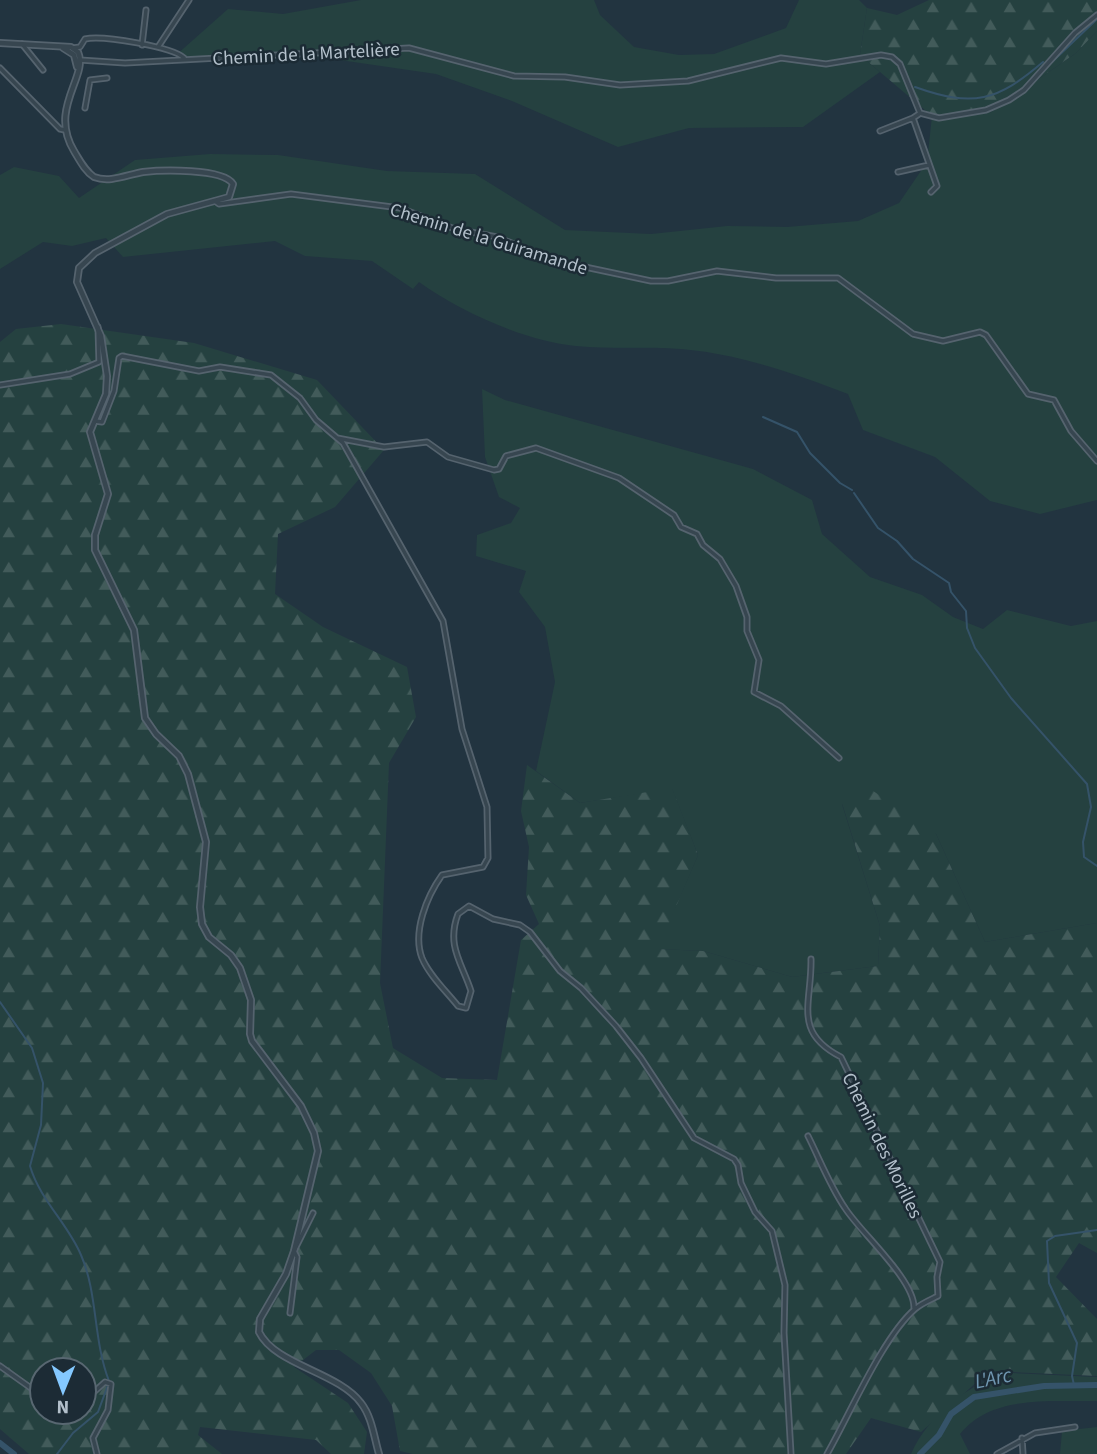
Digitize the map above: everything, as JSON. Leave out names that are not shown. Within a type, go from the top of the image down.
[{"type":"street","points":[[158,47],[189,0]]},
{"type":"street","points":[[142,45],[146,10]]},
{"type":"street","points":[[880,131],[920,113],[939,118],[986,110],[1009,100],[1024,90],[1075,33],[1097,15]]},
{"type":"street","points":[[0,43],[74,48],[80,47],[90,38],[158,47],[184,58]]},
{"type":"street","points":[[22,44],[43,70]]},
{"type":"street","points":[[59,47],[68,50],[78,59]]},
{"type":"street","points":[[74,48],[78,59],[65,112],[65,130],[78,158],[94,177],[107,180],[149,172],[221,174],[230,180],[232,193],[238,201]]},
{"type":"street","name":"Chemin de la Martelière","points":[[78,59],[125,62],[409,48],[514,75],[565,77],[620,85],[688,81],[781,58],[826,64],[881,55],[892,57],[900,64],[920,113]]},
{"type":"street","points":[[0,68],[60,129],[65,130]]},
{"type":"street","points":[[85,108],[90,80],[107,78]]},
{"type":"street","points":[[913,118],[937,186],[932,192]]},
{"type":"street","points":[[898,172],[929,165]]},
{"type":"street","points":[[232,193],[215,201],[167,214],[82,263],[77,282],[98,325],[107,385],[93,421],[91,440],[108,494],[95,535],[95,550],[134,630],[145,718],[156,734],[178,756],[188,774],[206,842],[200,907],[202,924],[209,937],[231,955],[240,968],[251,1000],[252,1041],[302,1106],[317,1142],[317,1160],[294,1251],[286,1274],[260,1319],[259,1332],[273,1347],[354,1395],[368,1415],[379,1454]]},
{"type":"street","name":"Chemin de la Guiramande","points":[[215,201],[219,204],[272,195],[303,195],[400,208],[455,229],[498,237],[552,260],[651,281],[668,281],[717,271],[776,278],[838,278],[913,334],[943,341],[980,332],[986,335],[1028,394],[1049,398],[1058,404],[1071,431],[1097,461]]},
{"type":"street","points":[[0,385],[70,374],[99,362],[96,335],[98,325]]},
{"type":"street","points":[[93,421],[102,422],[108,411],[119,358],[122,356],[199,371],[220,367],[271,375],[300,398],[316,420],[337,438],[372,491],[439,612],[448,643],[462,729],[487,807],[488,858],[483,867],[442,875],[435,885],[423,910],[421,956],[458,1006],[466,1008],[471,991],[457,963],[454,938],[458,914],[469,906],[493,919],[520,925],[540,942],[559,971],[581,988],[616,1026],[641,1058],[694,1138],[734,1159],[741,1174],[741,1183],[755,1212],[772,1231],[785,1284],[783,1333],[791,1454]]},
{"type":"street","points":[[337,438],[384,447],[427,442],[448,457],[494,470],[499,469],[506,456],[536,449],[624,481],[674,514],[681,527],[697,534],[703,545],[720,559],[736,586],[747,617],[747,631],[758,655],[754,692],[781,706],[839,758]]},
{"type":"street","name":"Chemin des Morilles","points":[[811,960],[806,1018],[818,1041],[841,1057],[887,1156],[909,1192],[912,1206],[940,1262],[936,1297],[913,1310]]},
{"type":"street","points":[[808,1136],[845,1209],[875,1241],[911,1291],[913,1310],[877,1362],[827,1454]]},
{"type":"street","points":[[290,1313],[296,1257],[294,1251],[313,1213]]},
{"type":"street","points":[[0,1366],[28,1386]]},
{"type":"street","points":[[97,1454],[93,1438],[108,1410],[111,1384],[105,1382],[98,1388]]},
{"type":"street","points":[[998,1454],[1022,1438],[1075,1427]]},
{"type":"street","points":[[1022,1438],[1023,1454]]},
{"type":"green space","points":[[361,0],[594,0],[600,15],[634,47],[679,55],[714,54],[786,28],[799,0],[859,0],[867,8],[860,55],[880,72],[803,127],[689,128],[618,147],[512,101],[436,74],[319,57],[233,59],[175,56],[228,9],[283,14]]},
{"type":"green space","points":[[929,0],[1097,0],[1097,31],[1076,53],[990,113],[932,116],[860,55],[867,8],[897,15]]},
{"type":"green space","points":[[1097,31],[1097,500],[1040,514],[990,501],[935,457],[863,430],[848,394],[775,368],[717,354],[669,348],[576,346],[536,338],[474,314],[419,282],[413,289],[372,261],[305,256],[275,241],[123,257],[106,238],[72,246],[43,242],[0,269],[0,175],[14,167],[59,176],[79,198],[135,160],[210,154],[278,155],[387,171],[475,174],[565,230],[651,234],[727,226],[787,227],[858,221],[899,203],[927,162],[932,116],[990,113],[1076,53]]},
{"type":"green space","points":[[61,324],[194,343],[317,380],[384,450],[335,507],[278,534],[275,594],[323,627],[407,667],[416,717],[389,763],[380,983],[393,1048],[442,1078],[497,1080],[521,940],[539,924],[526,895],[529,847],[521,811],[527,765],[580,803],[672,788],[698,855],[658,949],[703,951],[792,977],[878,966],[880,926],[842,803],[863,784],[936,834],[985,942],[1097,923],[1097,1253],[1079,1243],[1056,1277],[1097,1319],[1097,1376],[989,1371],[921,1432],[871,1418],[846,1454],[413,1454],[400,1451],[392,1406],[371,1373],[339,1350],[316,1350],[294,1367],[348,1403],[367,1432],[364,1454],[331,1454],[316,1440],[200,1427],[198,1435],[222,1454],[29,1454],[0,1429],[0,342],[16,329]]},
{"type":"green space","points":[[482,389],[505,400],[753,469],[812,500],[822,534],[870,577],[922,595],[953,617],[983,629],[1007,610],[1071,626],[1097,621],[1097,923],[985,942],[936,834],[842,804],[880,926],[878,966],[792,977],[703,951],[657,949],[698,855],[672,789],[580,803],[536,771],[555,682],[545,627],[519,592],[526,571],[476,556],[477,535],[511,523],[520,508],[499,497],[485,457]]},
{"type":"green space","points":[[1013,1373],[1097,1377],[1097,1401],[1042,1401],[1005,1406],[973,1421],[960,1434],[970,1454],[911,1454],[928,1426],[953,1401],[982,1383]]},
{"type":"green space","points":[[1097,1427],[1097,1454],[1060,1454],[1062,1431]]},
{"type":"waterway","points":[[1052,62],[1097,19]]},
{"type":"waterway","points":[[915,87],[953,97],[984,97],[1012,85],[1043,62]]},
{"type":"waterway","points":[[763,417],[797,432],[810,453],[840,483],[852,490]]},
{"type":"waterway","points":[[854,493],[878,528],[897,541],[913,559],[949,583],[951,592],[966,611],[967,628],[975,648],[1011,698],[1087,784],[1091,807],[1083,842],[1084,857],[1097,866]]},
{"type":"waterway","points":[[0,1002],[32,1048],[43,1083],[41,1125],[30,1166],[40,1190],[81,1255],[90,1285],[100,1350],[109,1381]]},
{"type":"waterway","points":[[1074,1385],[1072,1376],[1077,1343],[1049,1283],[1047,1241],[1055,1236],[1097,1230]]},
{"type":"waterway","points":[[57,1454],[73,1433],[98,1412],[108,1385]]},
{"type":"waterway","name":"L'Arc","points":[[920,1454],[939,1435],[951,1414],[974,1397],[1044,1386],[1097,1385]]},
{"type":"waterway","name":"L'Arc","points":[[0,1443],[14,1454]]}]
